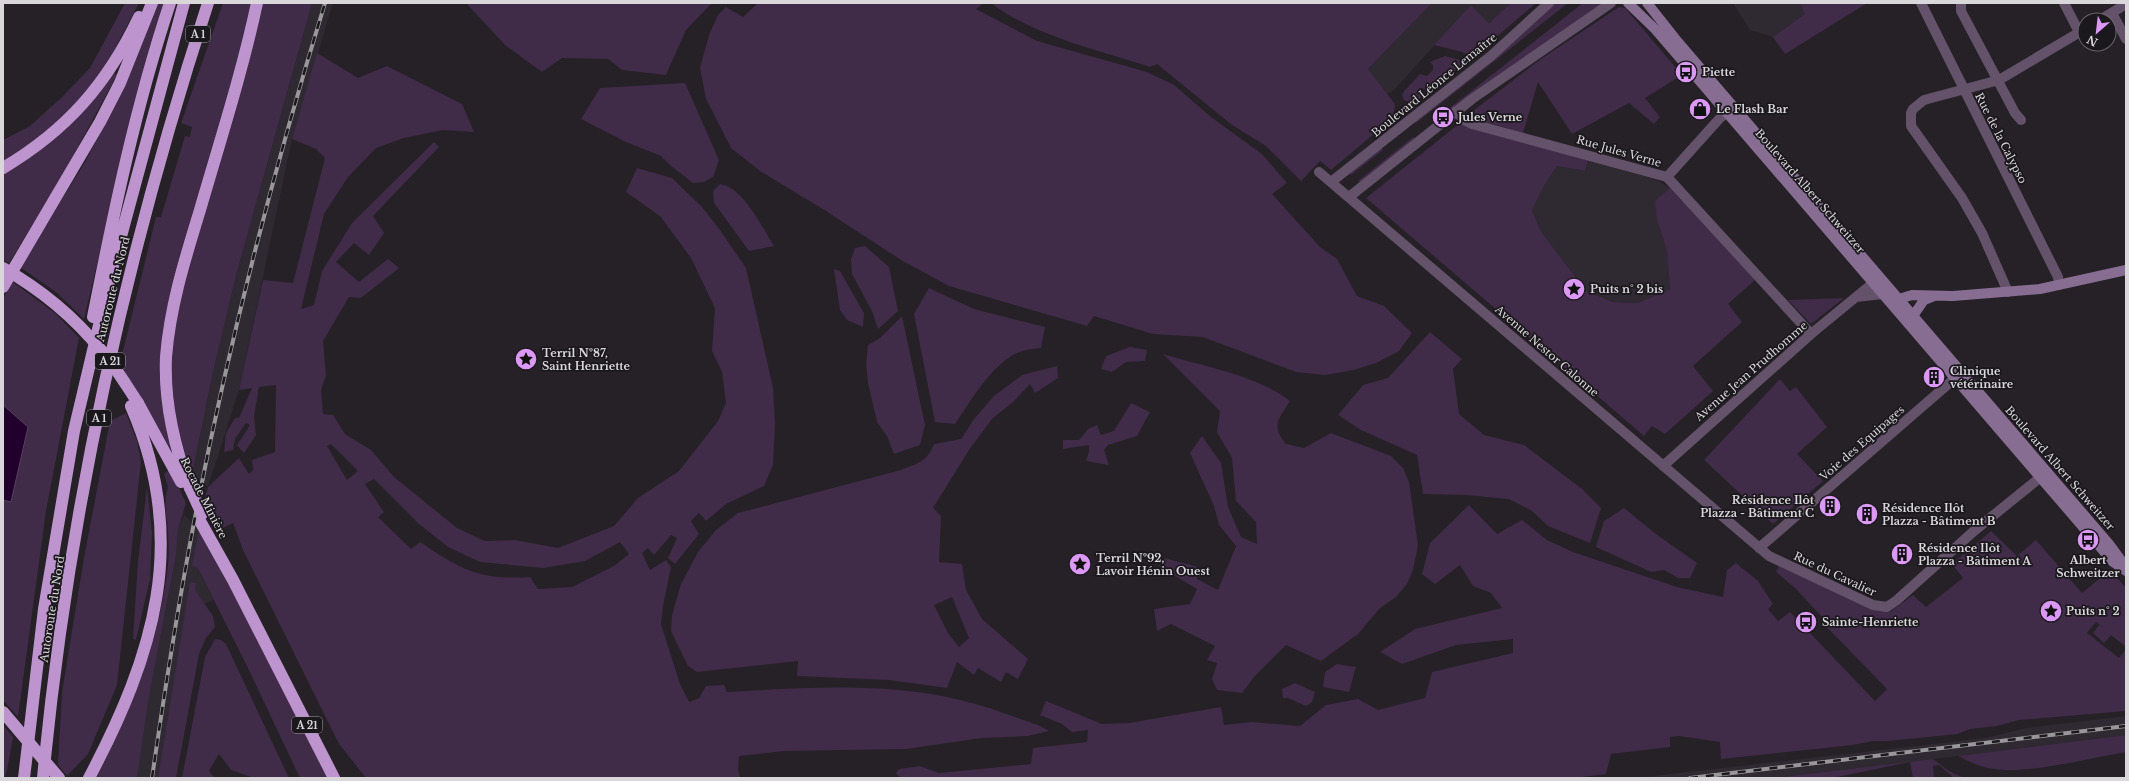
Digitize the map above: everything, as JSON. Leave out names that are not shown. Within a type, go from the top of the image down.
[{"type":"highway","points":[[3,168],[37,147],[62,126],[84,104],[113,64],[145,3]]},
{"type":"highway","points":[[3,287],[100,122],[120,83],[152,3]]},
{"type":"highway","points":[[92,350],[91,324],[109,239],[156,45],[170,3]]},
{"type":"highway","name":"Autoroute du Nord","points":[[24,778],[39,650],[74,431],[92,350],[184,3]]},
{"type":"highway","name":"Autoroute du Nord","points":[[43,778],[51,704],[72,563],[114,341],[150,193],[208,3]]},
{"type":"highway","points":[[188,65],[214,3]]},
{"type":"highway","points":[[189,492],[177,451],[168,406],[166,371],[169,326],[180,278],[241,72],[257,3]]},
{"type":"highway","name":"Rocade Minière","points":[[3,268],[44,295],[76,324],[101,350],[189,492],[334,778]]},
{"type":"highway","points":[[89,778],[122,712],[138,672],[151,621],[161,565],[161,525],[156,484],[134,404]]},
{"type":"highway","points":[[3,712],[59,778]]},
{"type":"main road","name":"Boulevard Albert Schweitzer","points":[[1628,3],[1656,29],[1730,109],[1898,301],[1910,319]]},
{"type":"main road","points":[[1638,3],[1671,33]]},
{"type":"main road","name":"Boulevard Albert Schweitzer","points":[[1647,3],[1730,109],[1873,283],[1910,319],[2044,475],[2113,562],[2126,571]]},
{"type":"main road","points":[[1898,301],[1912,295],[1934,296],[2040,289],[2126,270]]},
{"type":"main road","points":[[1873,283],[1880,282],[1898,301]]},
{"type":"main road","points":[[1883,294],[1888,293],[1898,301]]},
{"type":"main road","points":[[1910,319],[1924,300],[1934,296]]},
{"type":"main road","name":"Boulevard Albert Schweitzer","points":[[2044,475],[2110,544],[2126,567]]},
{"type":"street","name":"Boulevard Léonce Lemaître","points":[[1332,182],[1491,56],[1549,3]]},
{"type":"street","points":[[1349,197],[1456,111],[1611,3]]},
{"type":"street","name":"Rue de la Calypso","points":[[1921,3],[2058,277],[2059,285]]},
{"type":"street","points":[[1961,3],[1962,10],[2015,113],[2021,120]]},
{"type":"street","points":[[2064,3],[2077,23]]},
{"type":"street","points":[[2114,12],[2126,4]]},
{"type":"street","points":[[2117,22],[2126,39]]},
{"type":"street","points":[[2008,292],[1982,233],[1962,198],[1911,126],[1911,113],[1917,104],[1924,100],[1999,80],[2077,34]]},
{"type":"street","points":[[1667,177],[1730,109]]},
{"type":"street","name":"Rue Jules Verne","points":[[1456,111],[1464,120],[1472,124],[1667,177],[1811,334]]},
{"type":"street","name":"Avenue Nestor Calonne","points":[[1318,172],[1332,182],[1759,548]]},
{"type":"street","name":"Avenue Jean Prudhomme","points":[[1663,466],[1811,334],[1873,283]]},
{"type":"street","points":[[1856,297],[1883,294]]},
{"type":"street","name":"Voie des Equipages","points":[[1759,548],[1958,375]]},
{"type":"street","name":"Rue du Cavalier","points":[[1759,548],[1769,556],[1873,605],[1887,607],[1897,600],[1974,532],[2044,475]]},
{"type":"street","name":"Boulevard Albert Schweitzer","points":[[2110,544],[2114,545],[2126,559]]},
{"type":"shaded area","points":[[125,3],[139,3],[100,77],[52,129],[3,163],[3,140],[30,126],[61,98],[90,68]]},
{"type":"shaded area","points":[[158,3],[164,3],[117,180],[84,319],[57,293],[20,267],[85,162],[104,126]]},
{"type":"shaded area","points":[[223,3],[254,3],[166,324],[173,449],[171,450],[120,363],[156,217],[161,217],[185,136],[190,137],[192,127],[181,123]]},
{"type":"shaded area","points":[[263,3],[312,3],[237,272],[213,372],[192,475],[176,424],[170,359],[179,298],[246,74]]},
{"type":"shaded area","points":[[312,3],[333,3],[292,139],[239,390],[208,487],[192,475],[213,372],[237,272]]},
{"type":"shaded area","points":[[466,3],[712,3],[686,30],[666,75],[622,70],[608,59],[562,58],[542,72],[505,45]]},
{"type":"shaded area","points":[[758,3],[984,3],[976,9],[1037,41],[1147,72],[1174,85],[1211,117],[1262,154],[1287,183],[1272,194],[1320,247],[1337,259],[1357,296],[1384,306],[1412,333],[1399,351],[1376,363],[1354,370],[1325,375],[1296,372],[1203,337],[1153,334],[1094,316],[1087,326],[949,286],[901,260],[826,211],[760,171],[731,148],[706,99],[700,68],[709,35],[718,15],[726,7],[743,17]]},
{"type":"shaded area","points":[[991,3],[1432,3],[1368,69],[1395,104],[1393,118],[1331,170],[1320,161],[1301,181],[1266,146],[1232,125],[1157,64],[1150,67],[1067,41],[1027,25],[1008,15]]},
{"type":"shaded area","points":[[1432,3],[1511,3],[1489,23],[1471,5],[1394,90],[1387,94],[1368,69]]},
{"type":"shaded area","points":[[1511,3],[1536,3],[1473,57],[1462,52],[1434,45],[1471,5],[1489,23]]},
{"type":"shaded area","points":[[1551,3],[1568,3],[1416,123],[1413,121]]},
{"type":"shaded area","points":[[1583,3],[1606,3],[1449,114],[1446,111]]},
{"type":"shaded area","points":[[1733,3],[1867,3],[1785,54],[1773,37],[1750,30]]},
{"type":"shaded area","points":[[1800,3],[1867,3],[1785,54],[1773,37],[1805,14]]},
{"type":"shaded area","points":[[1619,7],[1625,8],[1682,75],[1645,98],[1660,117],[1654,124],[1629,103],[1572,134],[1538,82],[1523,133],[1493,124],[1473,122],[1474,118],[1469,114],[1541,59]]},
{"type":"shaded area","points":[[317,53],[358,78],[387,66],[462,104],[474,132],[443,130],[404,138],[376,148],[348,177],[324,214],[301,309],[314,305],[322,271],[352,223],[434,142],[439,147],[373,216],[384,233],[369,255],[354,243],[336,262],[359,282],[388,259],[399,268],[361,298],[349,297],[323,341],[326,375],[321,390],[323,414],[333,415],[345,434],[371,450],[394,477],[457,528],[485,541],[515,540],[558,548],[614,526],[638,498],[679,471],[718,421],[726,403],[722,372],[712,351],[715,308],[691,258],[660,216],[626,192],[637,168],[672,178],[702,207],[746,268],[773,388],[775,424],[773,465],[764,486],[726,504],[706,521],[699,513],[691,521],[699,534],[675,564],[668,558],[677,538],[671,535],[654,555],[648,548],[642,553],[650,570],[666,560],[671,567],[661,624],[680,684],[689,702],[699,698],[706,686],[724,685],[727,692],[780,689],[889,689],[942,696],[967,702],[1038,725],[1049,731],[1028,736],[982,738],[906,749],[784,751],[739,756],[738,769],[740,778],[366,778],[339,744],[243,550],[233,523],[221,529],[204,503],[208,487],[239,458],[249,474],[253,470],[252,460],[275,452],[276,385],[259,387],[254,417],[256,435],[244,453],[237,445],[250,425],[246,423],[235,439],[233,450],[224,452],[226,433],[235,418],[239,418],[252,388],[239,390],[263,280],[293,283],[325,158],[316,149],[292,139]],"holes":[[[331,444],[358,471],[347,480],[327,446]],[[374,479],[419,524],[448,547],[480,562],[543,568],[585,561],[620,542],[629,554],[614,566],[572,587],[538,589],[530,577],[512,578],[483,575],[448,560],[420,542],[411,549],[378,517],[384,512],[365,484]]]},
{"type":"shaded area","points":[[1445,56],[1460,60],[1464,63],[1428,92],[1424,88],[1421,90],[1424,95],[1414,104],[1404,100],[1402,95],[1405,90],[1420,74],[1427,76],[1433,70],[1433,65],[1430,62]]},
{"type":"shaded area","points":[[112,72],[117,75],[56,187],[9,263],[3,260],[3,172]]},
{"type":"shaded area","points":[[685,83],[719,160],[713,177],[704,182],[693,183],[661,156],[626,142],[581,119],[600,88]]},
{"type":"shaded area","points":[[1460,123],[1588,160],[1585,171],[1557,166],[1545,184],[1532,210],[1540,230],[1586,291],[1613,302],[1638,303],[1670,289],[1667,251],[1657,220],[1655,201],[1670,188],[1755,280],[1728,304],[1742,322],[1693,366],[1713,391],[1665,434],[1652,426],[1644,436],[1366,198]]},
{"type":"shaded area","points":[[1413,137],[1416,140],[1361,183],[1358,181]]},
{"type":"shaded area","points":[[1380,146],[1383,150],[1351,175],[1348,172]]},
{"type":"shaded area","points":[[1588,160],[1657,180],[1670,188],[1657,220],[1667,251],[1670,289],[1638,303],[1613,302],[1586,291],[1540,230],[1532,210],[1545,184],[1557,166],[1585,171]]},
{"type":"shaded area","points":[[720,184],[736,192],[744,200],[758,219],[774,246],[749,251],[714,203],[713,191]]},
{"type":"shaded area","points":[[865,246],[889,267],[898,311],[878,329],[872,311],[852,274],[851,259],[855,248]]},
{"type":"shaded area","points":[[834,269],[840,271],[864,313],[863,327],[847,320],[840,310]]},
{"type":"shaded area","points":[[13,282],[56,314],[79,338],[46,511],[18,717],[3,700],[3,500],[11,502],[27,427],[3,405],[3,298]]},
{"type":"shaded area","points":[[929,288],[974,309],[1045,327],[1041,348],[1022,351],[1011,356],[1002,363],[992,372],[955,424],[935,422],[914,314]]},
{"type":"shaded area","points":[[1844,298],[1811,324],[1788,300]]},
{"type":"shaded area","points":[[902,316],[925,425],[920,445],[894,454],[887,436],[877,422],[868,383],[866,364],[868,345],[880,338]]},
{"type":"shaded area","points":[[1430,332],[1462,359],[1453,369],[1459,414],[1484,435],[1524,445],[1582,489],[1601,508],[1590,543],[1548,526],[1532,511],[1509,499],[1466,495],[1423,494],[1417,455],[1361,430],[1338,415],[1363,385],[1388,378]]},
{"type":"shaded area","points":[[1130,347],[1147,350],[1145,361],[1126,362],[1112,372],[1101,369],[1106,356]]},
{"type":"shaded area","points":[[1163,354],[1229,372],[1261,384],[1290,401],[1278,422],[1279,432],[1286,444],[1304,448],[1331,433],[1391,456],[1403,468],[1409,482],[1418,545],[1413,570],[1407,584],[1396,597],[1380,608],[1358,634],[1321,661],[1286,645],[1254,677],[1242,693],[1217,690],[1212,679],[1217,663],[1207,660],[1215,646],[1171,624],[1157,631],[1154,609],[1190,604],[1197,589],[1160,567],[1164,558],[1198,567],[1197,579],[1218,590],[1236,546],[1219,525],[1214,506],[1190,453],[1202,436],[1221,463],[1228,507],[1241,537],[1257,544],[1256,522],[1236,501],[1232,458],[1217,432],[1220,411]]},
{"type":"shaded area","points":[[1057,366],[1058,378],[1035,393],[1030,384],[1013,402],[992,419],[969,450],[933,508],[941,516],[939,562],[962,564],[966,590],[982,619],[1028,659],[1018,679],[1006,672],[1001,682],[978,668],[974,675],[957,662],[947,688],[889,680],[797,676],[798,661],[697,672],[688,666],[671,631],[672,615],[681,584],[698,552],[716,530],[738,513],[901,470],[921,461],[928,455],[934,444],[961,439],[974,419],[994,396],[1022,375]],"holes":[[[952,597],[969,638],[959,647],[948,633],[934,605]]]},
{"type":"shaded area","points":[[1780,379],[1790,391],[1796,387],[1827,427],[1797,454],[1823,481],[1773,524],[1704,460]]},
{"type":"shaded area","points":[[1131,403],[1150,412],[1137,436],[1108,445],[1104,450],[1109,465],[1086,461],[1089,452],[1089,445],[1063,449],[1063,440],[1079,440],[1088,429],[1097,425],[1101,435],[1114,431]]},
{"type":"shaded area","points":[[3,405],[28,427],[11,502],[3,500]]},
{"type":"shaded area","points":[[126,413],[137,441],[141,462],[117,685],[88,754],[67,776],[58,765],[62,692],[84,558],[110,421]]},
{"type":"shaded area","points":[[170,469],[186,503],[178,530],[176,555],[148,702],[137,778],[96,778],[131,704],[156,628],[167,574],[169,553],[166,503],[168,487],[164,474]]},
{"type":"shaded area","points":[[147,487],[152,533],[150,579],[136,640],[133,639],[138,561]]},
{"type":"shaded area","points":[[1469,505],[1497,534],[1522,520],[1547,540],[1573,552],[1677,587],[1723,597],[1727,570],[1736,563],[1758,581],[1773,604],[1768,609],[1778,621],[1790,612],[1875,701],[1887,689],[1821,621],[1823,618],[1795,588],[1776,572],[1780,564],[1874,609],[1890,612],[1913,595],[1926,607],[1963,578],[1952,564],[1991,531],[2017,556],[2036,540],[2082,593],[2110,570],[2126,588],[2126,647],[2111,635],[2104,643],[2093,633],[2099,625],[2105,629],[2096,622],[2087,633],[2119,658],[2126,649],[2126,711],[2019,720],[1997,726],[1970,729],[1958,734],[1888,741],[1873,741],[1853,745],[1721,759],[1720,742],[1679,736],[1670,737],[1670,747],[1611,754],[1606,774],[1574,778],[901,778],[896,773],[899,769],[920,766],[939,773],[1031,764],[1033,748],[1087,742],[1088,730],[1072,732],[1062,724],[1040,715],[1046,701],[1102,724],[1129,723],[1221,707],[1224,725],[1252,722],[1300,726],[1326,705],[1358,699],[1378,710],[1425,698],[1432,672],[1513,653],[1513,639],[1456,645],[1402,664],[1380,652],[1415,629],[1502,608],[1491,593],[1473,586],[1460,565],[1435,584],[1422,574],[1430,543]]},
{"type":"shaded area","points":[[1624,508],[1656,534],[1697,563],[1690,578],[1678,578],[1664,570],[1651,572],[1596,547],[1604,521]]},
{"type":"shaded area","points":[[184,515],[199,528],[201,575],[214,600],[204,604],[172,778],[112,778],[148,702],[176,555],[178,530]]},
{"type":"shaded area","points":[[199,528],[328,778],[300,778],[246,664],[198,568],[192,566]]},
{"type":"shaded area","points":[[190,582],[196,583],[195,590],[213,616],[215,627],[206,638],[199,654],[176,778],[158,778]]},
{"type":"shaded area","points":[[215,639],[221,640],[226,644],[289,778],[254,778],[231,770],[219,754],[209,771],[215,778],[182,778],[205,657]]},
{"type":"shaded area","points":[[1337,664],[1356,667],[1349,692],[1323,687],[1325,672]]},
{"type":"shaded area","points":[[1295,683],[1315,692],[1312,702],[1306,706],[1288,698],[1283,698],[1282,689]]},
{"type":"shaded area","points":[[2126,716],[2126,735],[1774,778],[1635,778],[1986,738],[2026,728]]},
{"type":"shaded area","points":[[3,725],[13,737],[7,771],[4,778]]},
{"type":"shaded area","points":[[2126,735],[2126,752],[2060,765],[2009,770],[1985,767],[1958,756]]},
{"type":"shaded area","points":[[1933,759],[1949,771],[1964,778],[1954,778],[1939,765],[1933,766],[1934,778],[1913,778],[1910,762],[1832,778],[1774,778]]},
{"type":"railway","points":[[152,778],[169,664],[202,480],[232,343],[285,138],[325,3]]},
{"type":"railway","points":[[1690,778],[2126,726]]},
{"type":"place","name":"Piette","points":[[1686,72]]},
{"type":"place","name":"Le Flash Bar","points":[[1700,109]]},
{"type":"place","name":"Jules Verne","points":[[1443,117]]},
{"type":"place","name":"Puits n° 2 bis","points":[[1574,289]]},
{"type":"place","name":"Terril №87, Saint Henriette","points":[[526,359]]},
{"type":"place","name":"Clinique vétérinaire","points":[[1934,377]]},
{"type":"place","name":"Résidence Ilôt Plazza - Bâtiment C","points":[[1830,506]]},
{"type":"place","name":"Résidence Ilôt Plazza - Bâtiment B","points":[[1867,514]]},
{"type":"place","name":"Albert Schweitzer","points":[[2088,540]]},
{"type":"place","name":"Résidence Ilôt Plazza - Bâtiment A","points":[[1902,554]]},
{"type":"place","name":"Terril №92, Lavoir Hénin Ouest","points":[[1080,564]]},
{"type":"place","name":"Puits n° 2","points":[[2051,611]]},
{"type":"place","name":"Sainte-Henriette","points":[[1806,622]]}]
